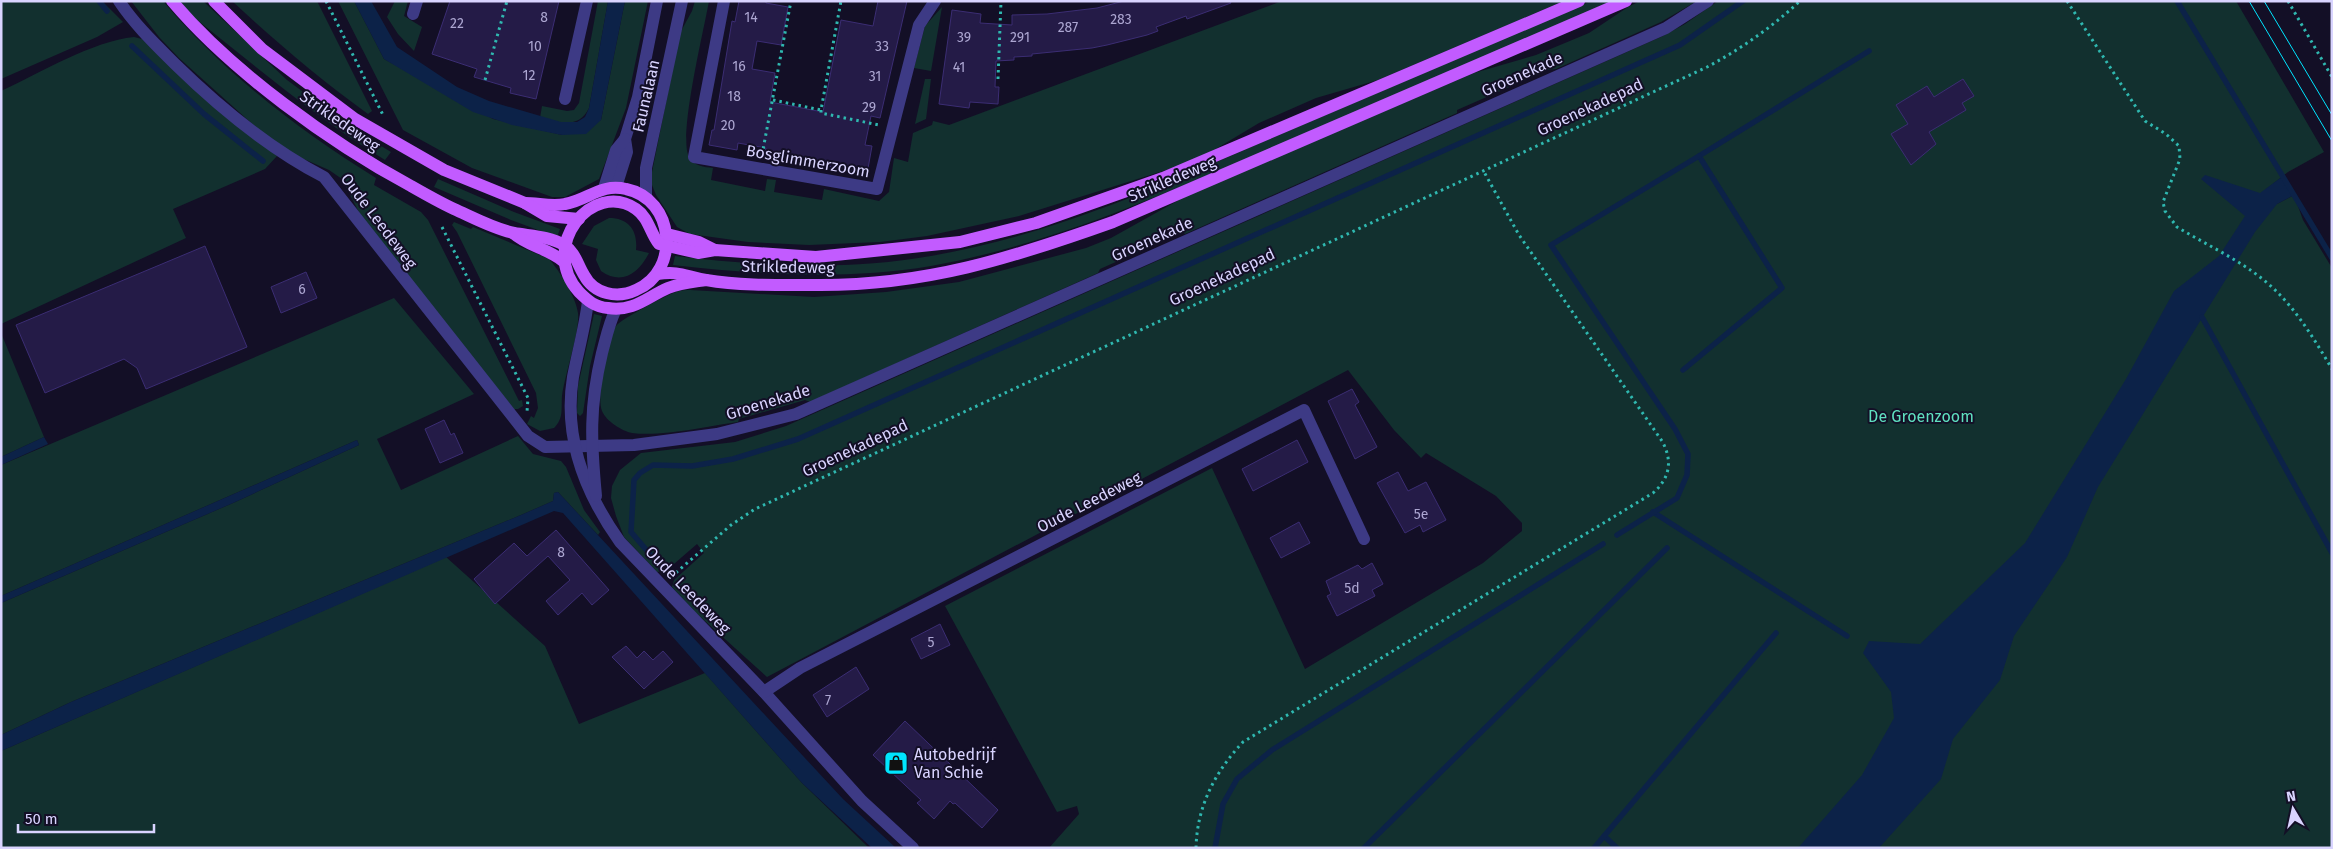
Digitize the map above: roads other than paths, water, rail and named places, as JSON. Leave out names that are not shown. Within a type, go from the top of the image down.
[{"type":"main road","name":"Strikledeweg","points":[[172,1],[184,15],[238,65],[285,103],[344,146],[389,174],[451,208],[513,233],[525,243],[556,255],[563,261]]},
{"type":"main road","name":"Strikledeweg","points":[[214,1],[262,49],[355,119],[444,170],[525,202],[547,216],[579,218]]},
{"type":"main road","name":"Strikledeweg","points":[[667,240],[699,242],[715,250],[816,257],[960,242],[1036,223],[1163,178],[1579,1]]},
{"type":"main road","name":"Strikledeweg","points":[[616,309],[639,305],[663,290],[682,284],[706,280],[816,285],[884,283],[968,270],[1038,249],[1114,222],[1626,1]]},
{"type":"main road","name":"Strikledeweg","points":[[525,202],[554,205],[574,201],[610,188]]},
{"type":"main road","points":[[564,245],[575,255],[583,274],[593,287],[607,293],[622,294],[638,289],[658,274],[665,260],[667,240],[658,213],[646,197],[628,189],[610,188],[611,202]]},
{"type":"main road","points":[[622,294],[616,309],[594,306],[572,284],[563,261],[564,245],[579,218],[592,208],[611,202],[621,202],[638,210],[645,217],[654,238],[667,240]]},
{"type":"main road","name":"Strikledeweg","points":[[513,233],[530,234],[564,245]]},
{"type":"main road","name":"Strikledeweg","points":[[658,274],[684,273],[706,280]]},
{"type":"street","name":"Oude Leedeweg","points":[[119,1],[135,24],[220,105],[269,145],[324,176],[528,436],[545,447],[592,446]]},
{"type":"street","points":[[413,14],[417,1]]},
{"type":"street","points":[[565,99],[587,1]]},
{"type":"street","name":"Faunalaan","points":[[610,188],[627,152],[626,139],[638,97],[657,1]]},
{"type":"street","name":"Faunalaan","points":[[646,197],[646,168],[682,1]]},
{"type":"street","name":"Bosglimmerzoom","points":[[724,1],[694,157],[877,189],[918,25],[936,1]]},
{"type":"street","name":"Groenekade","points":[[592,446],[634,445],[717,434],[796,414],[1666,28],[1708,1]]},
{"type":"street","name":"Oude Leedeweg","points":[[588,301],[571,396],[570,413],[579,470],[597,504],[620,542],[764,692],[862,801],[913,848]]},
{"type":"street","name":"Oude Leedeweg","points":[[597,504],[592,446],[594,397],[608,330],[616,309]]},
{"type":"street","name":"Oude Leedeweg","points":[[764,692],[800,668],[1304,410],[1364,540]]},
{"type":"water","points":[[354,1],[371,1],[397,47],[457,87],[489,101],[561,122],[577,122],[585,117],[589,108],[608,1],[625,1],[601,120],[586,134],[562,135],[512,125],[473,112],[384,59]]},
{"type":"water","points":[[2205,175],[2260,193],[2283,176],[2294,195],[2277,204],[2255,232],[2098,487],[2067,557],[2014,636],[2000,680],[1953,739],[1941,779],[1879,848],[1798,848],[1862,775],[1894,718],[1891,692],[1863,653],[1869,641],[1920,644],[2025,543],[2126,379],[2174,291],[2219,256],[2245,216],[2201,179]]},
{"type":"water","points":[[44,437],[48,444],[1,465],[1,457]]},
{"type":"water","points":[[357,440],[359,445],[233,503],[1,603],[1,596]]},
{"type":"water","points":[[558,492],[843,799],[896,848],[872,848],[802,783],[563,513],[554,511],[1,751],[1,735],[71,702],[521,515],[553,501],[554,493]]},
{"type":"waterway","points":[[99,1],[107,11]]},
{"type":"waterway","points":[[661,567],[631,532],[634,480],[640,473],[653,465],[692,466],[733,459],[798,439],[1680,45],[1743,1]]},
{"type":"waterway","points":[[2177,1],[2332,258]]},
{"type":"waterway","points":[[132,46],[204,114],[263,161]]},
{"type":"waterway","points":[[1683,370],[1782,288],[1699,156],[1869,51]]},
{"type":"waterway","points":[[1617,535],[1677,498],[1687,475],[1688,454],[1675,429],[1551,245],[1699,156]]},
{"type":"waterway","points":[[2202,317],[2332,553]]},
{"type":"waterway","points":[[1653,512],[1847,636]]},
{"type":"waterway","points":[[1215,848],[1223,804],[1237,779],[1272,750],[1603,544]]},
{"type":"waterway","points":[[1364,848],[1667,548]]},
{"type":"waterway","points":[[1594,848],[1776,633]]},
{"type":"waterway","points":[[1604,836],[1617,848]]},
{"type":"tram line","points":[[2249,1],[2332,141]]},
{"type":"tram line","points":[[2264,1],[2332,115]]},
{"type":"place","name":"Autobedrijf Van Schie","points":[[896,763]]},
{"type":"park label","name":"De Groenzoom","points":[[1921,416]]}]
